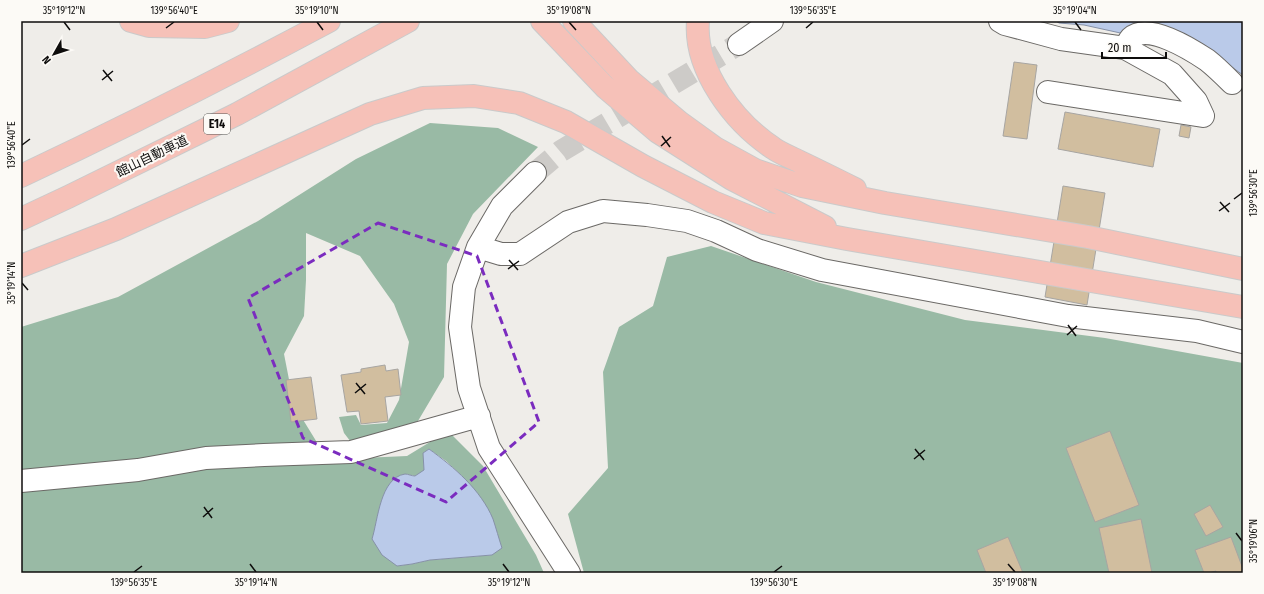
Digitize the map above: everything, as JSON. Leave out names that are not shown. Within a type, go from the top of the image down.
[{"type":"highway","points":[[131,21],[149,26],[197,27],[204,27],[228,21]]},
{"type":"highway","points":[[21,176],[228,75],[329,21]]},
{"type":"highway","name":"館山自動車道","points":[[21,219],[237,114],[408,21]]},
{"type":"highway","points":[[542,21],[605,87],[658,132],[732,179],[847,239]]},
{"type":"highway","points":[[574,21],[629,80],[679,122],[715,148],[755,170],[802,186],[885,203],[1088,237],[1243,269]]},
{"type":"highway","points":[[698,21],[702,56],[714,85],[739,119],[773,148],[885,203]]},
{"type":"highway","points":[[21,266],[116,229],[370,114],[422,98],[474,96],[519,103],[566,122],[643,166],[712,202],[764,223],[847,239],[1243,307]]},
{"type":"street","points":[[739,44],[772,21]]},
{"type":"street","points":[[1000,21],[1005,24],[1061,38],[1125,48],[1172,74],[1196,101],[1203,116],[1048,92]]},
{"type":"street","points":[[1125,48],[1132,38],[1141,33],[1151,33],[1181,44],[1208,61],[1232,83]]},
{"type":"street","points":[[535,173],[502,206],[478,247],[464,287],[460,327],[469,388],[489,448],[569,573]]},
{"type":"street","points":[[478,247],[502,254],[520,254],[568,222],[603,211],[647,214],[687,221],[716,231],[757,250],[822,270],[1068,316],[1197,331],[1243,342]]},
{"type":"street","points":[[21,481],[138,470],[206,458],[264,454],[351,452],[479,416]]},
{"type":"highlighted area","points":[[378,223],[477,256],[539,422],[446,502],[303,438],[248,298]]},
{"type":"green space","points":[[430,123],[498,128],[538,147],[473,214],[447,264],[444,377],[418,421],[391,436],[354,446],[344,433],[339,417],[356,415],[361,425],[387,423],[399,400],[409,342],[394,304],[360,256],[306,233],[304,316],[284,354],[294,405],[321,449],[362,458],[407,456],[448,431],[483,466],[536,555],[544,573],[21,573],[21,327],[118,297],[258,221],[356,159]],"holes":[[[429,449],[446,461],[464,478],[479,496],[492,555],[430,560],[397,566],[373,539],[376,526],[406,474],[415,476],[425,470],[423,453]]]},
{"type":"green space","points":[[711,246],[816,282],[965,320],[1105,338],[1243,363],[1243,573],[584,573],[568,514],[608,468],[603,372],[619,327],[653,306],[667,257]]},
{"type":"water","points":[[1056,21],[1243,21],[1243,75],[1191,38],[1157,23],[1147,24],[1125,34],[1084,25],[1059,23]]},
{"type":"water","points":[[429,449],[448,463],[466,480],[488,508],[502,548],[492,555],[430,560],[397,566],[382,555],[372,539],[381,501],[390,483],[397,477],[405,474],[415,476],[424,470],[423,453]]},
{"type":"building","points":[[1014,62],[1037,65],[1027,139],[1003,136]]},
{"type":"building","points":[[1065,112],[1160,129],[1153,167],[1058,149]]},
{"type":"building","points":[[1181,125],[1191,127],[1189,138],[1179,136]]},
{"type":"building","points":[[1063,186],[1105,193],[1087,305],[1045,297]]},
{"type":"building","points":[[385,365],[386,371],[398,369],[401,395],[385,397],[388,421],[361,424],[359,411],[347,412],[341,375],[361,372],[361,369]]},
{"type":"building","points":[[311,377],[317,419],[291,422],[286,380]]},
{"type":"building","points":[[1110,431],[1139,505],[1095,522],[1066,448]]},
{"type":"building","points":[[1210,505],[1223,527],[1206,536],[1194,514]]},
{"type":"building","points":[[1141,519],[1152,573],[1109,573],[1099,528]]},
{"type":"building","points":[[1008,537],[1023,573],[986,573],[977,550]]},
{"type":"building","points":[[1231,537],[1243,569],[1243,573],[1216,573],[1216,571],[1204,573],[1195,550]]},
{"type":"tunnel","points":[[535,173],[561,151],[739,44]]}]
